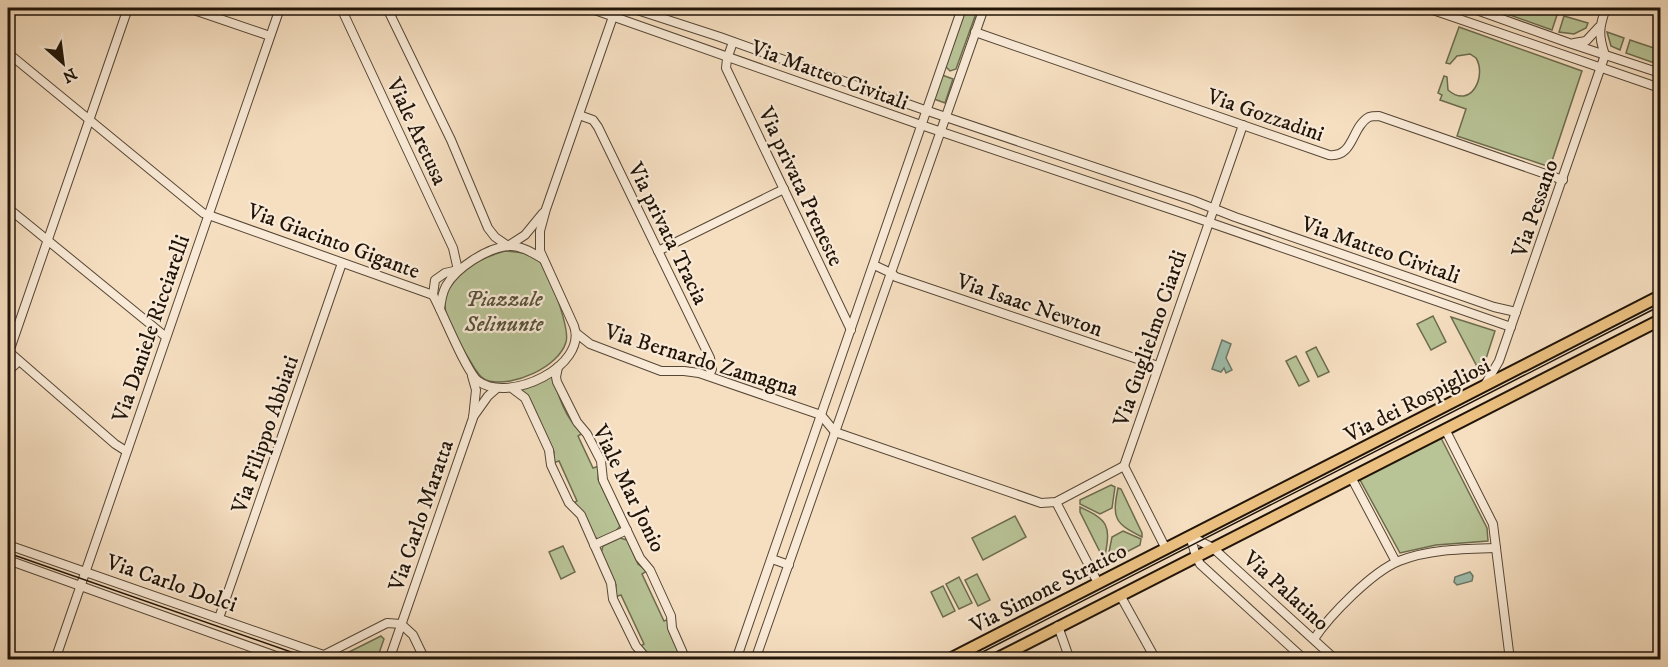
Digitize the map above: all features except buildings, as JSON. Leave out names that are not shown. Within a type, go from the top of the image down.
[{"type":"main road","name":"Via dei Rospigliosi","points":[[1166,549],[1660,296]]},
{"type":"main road","name":"Via dei Rospigliosi","points":[[1196,556],[1660,320]]},
{"type":"main road","name":"Via Simone Stratico","points":[[948,660],[1166,549]]},
{"type":"main road","name":"Via Simone Stratico","points":[[994,660],[1196,556]]},
{"type":"street","points":[[126,451],[8,352],[128,8]]},
{"type":"street","points":[[188,8],[270,36]]},
{"type":"street","name":"Via Daniele Ricciarelli","points":[[55,660],[280,8]]},
{"type":"street","name":"Viale Aretusa","points":[[341,8],[453,248],[458,270]]},
{"type":"street","name":"Viale Aretusa","points":[[387,8],[451,140],[488,228],[495,237],[508,246]]},
{"type":"street","name":"Via Matteo Civitali","points":[[589,8],[921,125],[1511,327]]},
{"type":"street","points":[[458,270],[445,287],[440,309],[472,376],[481,383],[496,389],[513,389],[537,380],[558,366],[572,348],[576,333],[540,251],[539,237],[546,209],[616,8]]},
{"type":"street","name":"Via Matteo Civitali","points":[[631,8],[926,111],[1192,200],[1212,209],[1494,307],[1516,312]]},
{"type":"street","points":[[926,111],[962,8]]},
{"type":"street","points":[[755,660],[984,8]]},
{"type":"street","points":[[1427,8],[1660,87]]},
{"type":"street","points":[[1471,8],[1660,73]]},
{"type":"street","points":[[1569,43],[1586,41],[1599,27],[1606,8]]},
{"type":"street","points":[[1599,27],[1605,55]]},
{"type":"street","name":"Via Gozzadini","points":[[975,32],[1329,155],[1336,156],[1347,148],[1369,117],[1379,116],[1563,180]]},
{"type":"street","name":"Via Matteo Civitali","points":[[728,56],[733,42]]},
{"type":"street","name":"Via Giacinto Gigante","points":[[8,53],[198,209],[209,215],[433,295],[440,309]]},
{"type":"street","name":"Via Pessano","points":[[1481,388],[1490,379],[1499,361],[1605,55]]},
{"type":"street","name":"Via privata Preneste","points":[[728,56],[726,68],[851,330]]},
{"type":"street","name":"Via Matteo Civitali","points":[[921,125],[926,111]]},
{"type":"street","name":"Via privata Tracia","points":[[579,115],[593,120],[596,124],[710,358],[712,369],[709,376]]},
{"type":"street","points":[[958,136],[959,127],[963,123]]},
{"type":"street","points":[[736,660],[921,125]]},
{"type":"street","points":[[1208,222],[1243,125]]},
{"type":"street","points":[[658,251],[784,189]]},
{"type":"street","points":[[1188,215],[1192,200]]},
{"type":"street","points":[[8,208],[166,337]]},
{"type":"street","points":[[433,295],[435,280],[445,273],[458,270],[480,256],[508,246],[525,235],[546,209]]},
{"type":"street","points":[[1231,230],[1235,217]]},
{"type":"street","name":"Via Guglielmo Ciardi","points":[[1124,466],[1208,222]]},
{"type":"street","points":[[508,246],[529,251],[544,260]]},
{"type":"street","name":"Via Filippo Abbiati","points":[[219,618],[342,263]]},
{"type":"street","name":"Via Isaac Newton","points":[[874,265],[896,277],[1158,366]]},
{"type":"street","name":"Via Bernardo Zamagna","points":[[576,333],[590,344],[661,371],[684,370],[709,376],[821,415]]},
{"type":"street","points":[[8,371],[19,361]]},
{"type":"street","points":[[1499,361],[1500,366],[1512,372]]},
{"type":"street","name":"Viale Mar Jonio","points":[[558,366],[557,382],[577,422],[587,434],[601,461],[603,480],[640,558],[650,570],[659,589],[686,660]]},
{"type":"street","name":"Via Carlo Maratta","points":[[389,660],[473,418],[476,390],[472,376]]},
{"type":"street","name":"Via Carlo Maratta","points":[[473,418],[488,396],[496,389]]},
{"type":"street","points":[[513,389],[525,398],[549,450],[551,465],[568,503],[581,515],[611,583],[613,599],[636,646],[648,660]]},
{"type":"street","points":[[821,415],[835,432],[1041,503],[1056,502],[1124,466],[1166,549]]},
{"type":"street","points":[[1445,429],[1493,524],[1510,660]]},
{"type":"street","points":[[1351,477],[1396,562]]},
{"type":"street","points":[[1056,502],[1098,583]]},
{"type":"street","points":[[594,545],[627,530]]},
{"type":"street","points":[[1190,536],[1213,548]]},
{"type":"street","points":[[1190,536],[1196,556]]},
{"type":"street","name":"Via Carlo Dolci","points":[[8,545],[338,660]]},
{"type":"street","name":"Via Palatino","points":[[1213,548],[1336,660]]},
{"type":"street","points":[[1314,639],[1346,602],[1396,562],[1432,553],[1496,548]]},
{"type":"street","name":"Via Palatino","points":[[1196,556],[1200,564],[1305,660]]},
{"type":"street","name":"Via Carlo Dolci","points":[[8,560],[287,660]]},
{"type":"street","points":[[772,560],[789,565]]},
{"type":"street","points":[[1119,595],[1156,660]]},
{"type":"street","points":[[324,657],[387,623],[401,624],[413,635],[425,660]]},
{"type":"street","points":[[1058,626],[1070,660]]},
{"type":"green space","points":[[966,8],[978,8],[956,69],[950,71],[946,64]]},
{"type":"green space","points":[[1490,8],[1536,8],[1557,15],[1552,30]]},
{"type":"green space","points":[[1564,16],[1588,23],[1586,28],[1574,34],[1559,32]]},
{"type":"green space","points":[[1459,27],[1582,71],[1550,167],[1457,136],[1466,109],[1440,100],[1442,95],[1438,93],[1444,76],[1447,77],[1448,90],[1456,95],[1464,96],[1475,88],[1480,73],[1476,58],[1470,54],[1457,56],[1450,64],[1446,63]]},
{"type":"green space","points":[[1607,32],[1624,38],[1620,50],[1611,46]]},
{"type":"green space","points":[[1630,40],[1660,50],[1660,65],[1626,53]]},
{"type":"green space","points":[[942,75],[953,79],[945,103],[934,99]]},
{"type":"green space","name":"Piazzale Selinunte","points":[[505,251],[527,254],[543,266],[558,300],[565,325],[566,342],[562,351],[545,367],[522,378],[499,382],[484,379],[476,371],[452,330],[445,303],[447,292],[461,273],[482,259]]},
{"type":"green space","points":[[1433,316],[1446,342],[1431,350],[1417,324]]},
{"type":"green space","points":[[1451,317],[1495,331],[1481,374]]},
{"type":"green space","points":[[1316,347],[1329,372],[1318,377],[1306,352]]},
{"type":"green space","points":[[1296,356],[1309,381],[1299,386],[1286,361]]},
{"type":"green space","points":[[554,373],[563,406],[577,428],[583,433],[578,436],[593,468],[599,466],[598,479],[620,526],[616,531],[598,539],[594,537],[572,504],[577,501],[559,461],[553,463],[554,452],[530,399],[520,389]]},
{"type":"green space","points":[[1440,436],[1487,528],[1488,541],[1436,545],[1400,553],[1359,478]]},
{"type":"green space","points":[[1111,485],[1115,487],[1112,508],[1100,514],[1080,504],[1080,500]]},
{"type":"green space","points":[[1118,488],[1121,489],[1142,537],[1126,528],[1117,518],[1115,506]]},
{"type":"green space","points":[[1080,507],[1097,516],[1105,525],[1108,537],[1105,556],[1100,552],[1080,512]]},
{"type":"green space","points":[[1015,516],[1026,537],[983,560],[972,538]]},
{"type":"green space","points":[[1123,531],[1141,539],[1140,545],[1111,560],[1108,557],[1112,537]]},
{"type":"green space","points":[[620,538],[627,540],[638,564],[647,571],[642,574],[664,621],[669,619],[669,631],[682,659],[651,659],[639,647],[644,644],[621,595],[615,597],[616,585],[601,553],[603,546]]},
{"type":"green space","points":[[563,546],[575,572],[561,579],[549,552]]},
{"type":"green space","points":[[977,574],[990,600],[978,606],[965,580]]},
{"type":"green space","points":[[959,577],[972,603],[959,609],[946,584]]},
{"type":"green space","points":[[943,586],[955,611],[943,617],[931,592]]},
{"type":"green space","points":[[381,636],[384,639],[377,659],[355,659],[347,656],[347,653]]},
{"type":"shaded area","points":[[1222,340],[1231,344],[1226,358],[1232,370],[1226,373],[1224,368],[1221,372],[1212,369]]},
{"type":"shaded area","points":[[1470,572],[1473,576],[1472,581],[1457,585],[1454,582],[1455,577]]},
{"type":"tram line","points":[[967,660],[1660,306]]},
{"type":"tram line","points":[[8,553],[314,660]]}]
